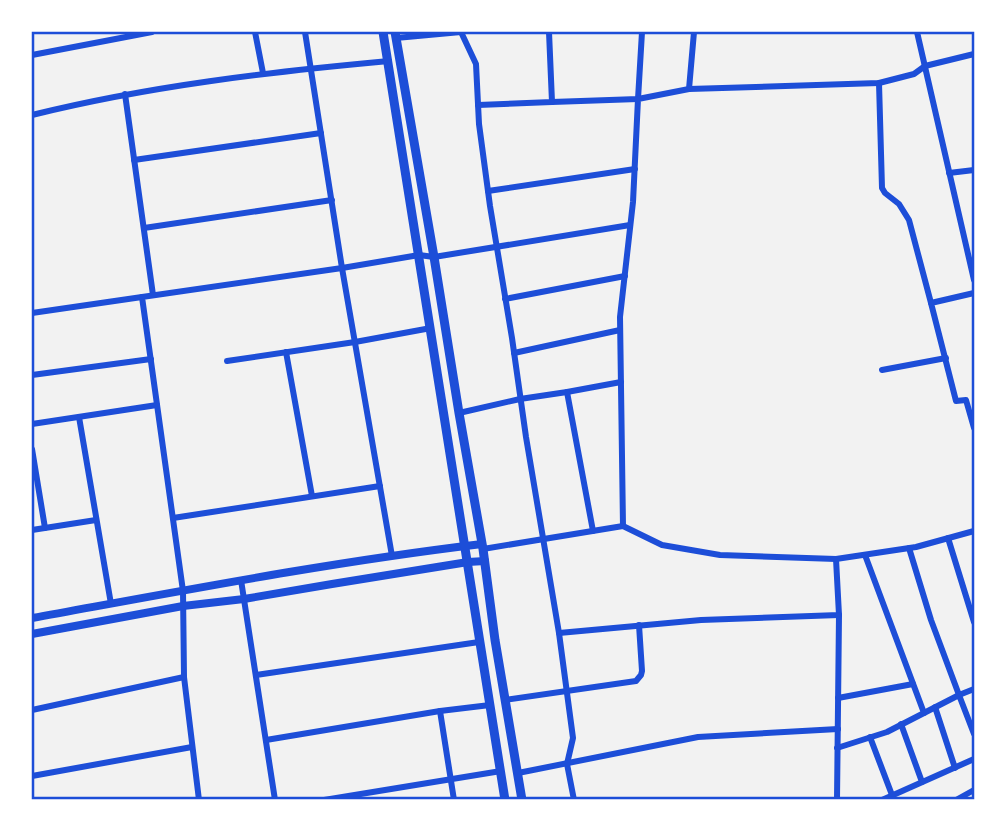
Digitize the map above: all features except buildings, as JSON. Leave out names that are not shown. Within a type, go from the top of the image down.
[{"type":"main road","points":[[383,32],[505,800]]},
{"type":"main road","points":[[395,35],[483,546],[522,800]]},
{"type":"street","points":[[32,55],[152,32]]},
{"type":"street","points":[[254,32],[263,74]]},
{"type":"street","points":[[305,32],[342,268],[393,555]]},
{"type":"street","points":[[395,35],[461,32],[476,64],[479,124],[488,191],[567,690],[573,738],[567,764],[574,800]]},
{"type":"street","points":[[548,32],[552,102]]},
{"type":"street","points":[[623,527],[620,317],[635,169],[642,32]]},
{"type":"street","points":[[688,89],[694,32]]},
{"type":"street","points":[[917,32],[975,280]]},
{"type":"street","points":[[478,105],[638,99],[688,89],[879,83],[914,74],[925,66],[975,54]]},
{"type":"street","points":[[32,115],[125,94],[263,74],[389,61]]},
{"type":"street","points":[[879,83],[882,188],[900,204],[909,220],[956,401],[966,400],[975,428]]},
{"type":"street","points":[[125,94],[153,295]]},
{"type":"street","points":[[134,160],[321,133]]},
{"type":"street","points":[[488,191],[635,169]]},
{"type":"street","points":[[949,173],[975,170]]},
{"type":"street","points":[[144,228],[332,200]]},
{"type":"street","points":[[32,313],[419,255],[434,257],[630,225]]},
{"type":"street","points":[[505,299],[625,276]]},
{"type":"street","points":[[931,303],[975,293]]},
{"type":"street","points":[[142,297],[183,590],[184,677],[199,800]]},
{"type":"street","points":[[227,361],[431,328]]},
{"type":"street","points":[[514,353],[620,330]]},
{"type":"street","points":[[286,352],[312,496]]},
{"type":"street","points":[[882,370],[946,358]]},
{"type":"street","points":[[32,375],[151,359]]},
{"type":"street","points":[[459,413],[520,399],[621,382]]},
{"type":"street","points":[[567,392],[593,531]]},
{"type":"street","points":[[32,424],[157,405]]},
{"type":"street","points":[[79,417],[111,604]]},
{"type":"street","points":[[32,449],[45,528]]},
{"type":"street","points":[[173,518],[380,486]]},
{"type":"street","points":[[32,530],[96,520]]},
{"type":"street","points":[[32,618],[393,555],[544,540],[623,527],[662,545],[720,555],[836,559],[909,548],[975,531]]},
{"type":"street","points":[[948,538],[975,622]]},
{"type":"street","points":[[909,548],[931,620],[975,734]]},
{"type":"street","points":[[865,555],[924,713]]},
{"type":"street","points":[[836,559],[839,615],[837,800]]},
{"type":"street","points":[[32,634],[183,606],[485,561]]},
{"type":"street","points":[[241,580],[275,800]]},
{"type":"street","points":[[559,633],[701,620],[839,615]]},
{"type":"street","points":[[505,700],[632,682],[639,678],[642,671],[639,625]]},
{"type":"street","points":[[256,675],[479,642]]},
{"type":"street","points":[[32,710],[184,677]]},
{"type":"street","points":[[838,698],[913,684]]},
{"type":"street","points":[[837,748],[887,732],[975,689]]},
{"type":"street","points":[[266,740],[490,705]]},
{"type":"street","points":[[935,707],[955,768]]},
{"type":"street","points":[[440,711],[453,800]]},
{"type":"street","points":[[901,724],[922,782]]},
{"type":"street","points":[[517,773],[698,737],[838,729]]},
{"type":"street","points":[[870,737],[892,795]]},
{"type":"street","points":[[32,776],[192,747]]},
{"type":"street","points":[[882,800],[975,759]]},
{"type":"street","points":[[324,800],[501,771]]},
{"type":"street","points":[[956,800],[975,790]]}]
